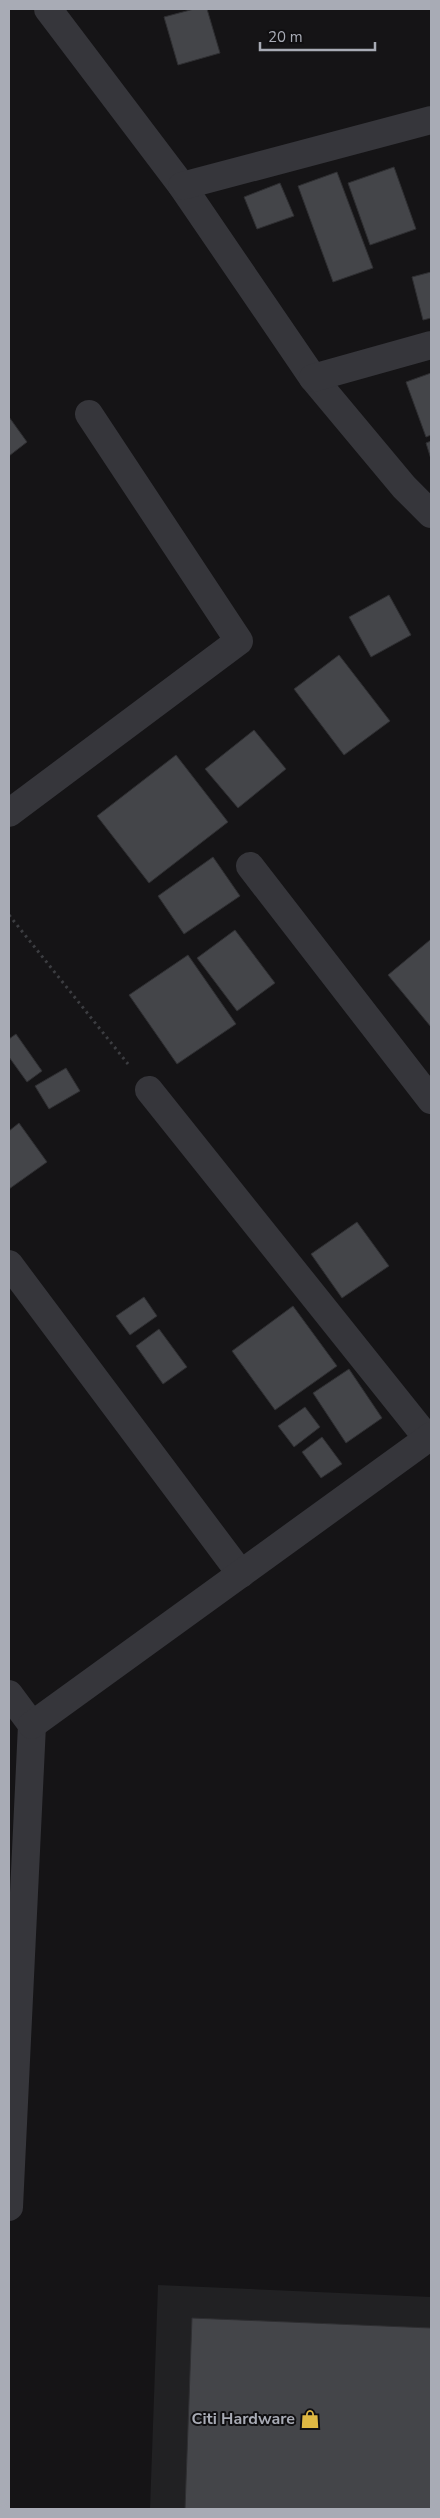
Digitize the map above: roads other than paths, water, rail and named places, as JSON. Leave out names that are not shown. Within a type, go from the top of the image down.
[{"type":"street","points":[[48,9],[182,186],[313,378],[404,487],[431,514]]},
{"type":"street","points":[[182,186],[431,120]]},
{"type":"street","points":[[313,378],[431,345]]},
{"type":"street","points":[[9,813],[239,641],[89,414]]},
{"type":"street","points":[[250,866],[431,1100]]},
{"type":"street","points":[[32,1726],[430,1438],[149,1090]]},
{"type":"street","points":[[9,1264],[241,1574]]},
{"type":"street","points":[[9,1694],[32,1726],[11,2098],[9,2207]]},
{"type":"place","name":"Citi Hardware","points":[[310,2419]]}]
